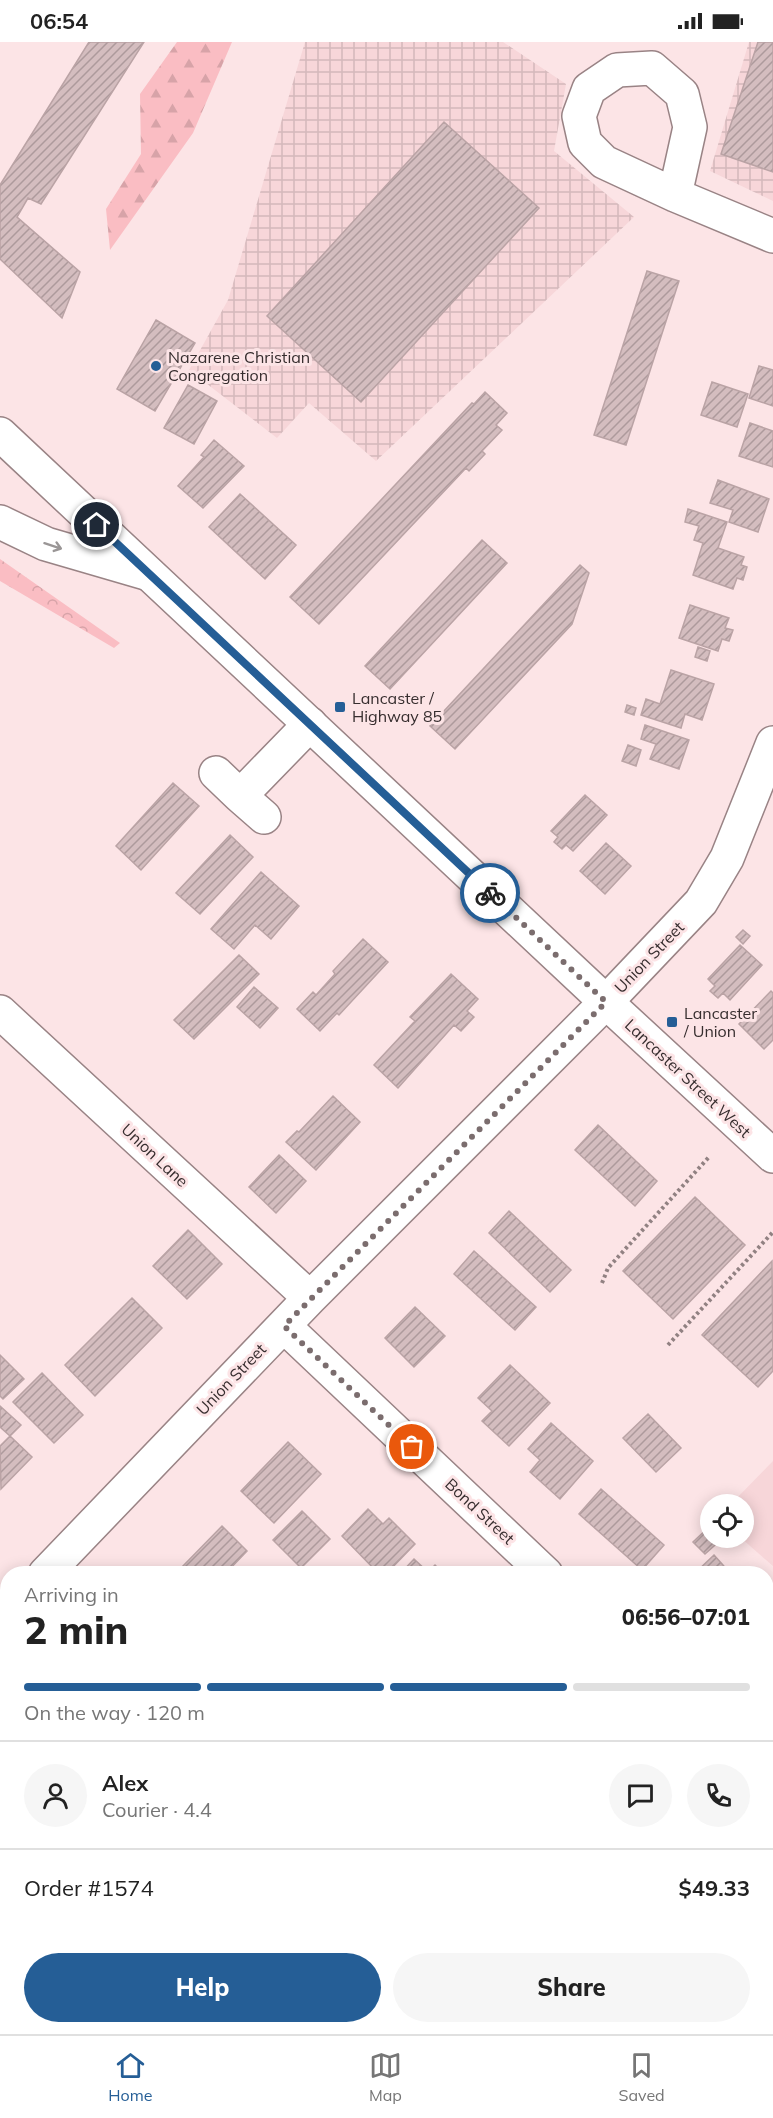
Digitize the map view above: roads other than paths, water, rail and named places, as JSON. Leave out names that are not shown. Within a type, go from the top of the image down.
[{"type":"main road","points":[[675,195],[773,236]]},
{"type":"main road","name":"Lancaster Street West","points":[[0,434],[773,1156]]},
{"type":"main road","points":[[0,522],[46,544],[149,574]]},
{"type":"main road","points":[[240,796],[310,724]]},
{"type":"main road","name":"Union Street","points":[[53,1566],[310,1298],[606,1002],[701,902],[727,858],[773,743]]},
{"type":"main road","points":[[216,773],[264,818]]},
{"type":"main road","name":"Union Lane","points":[[0,1012],[310,1298]]},
{"type":"main road","name":"Bond Street","points":[[284,1326],[538,1566]]},
{"type":"place","name":"Nazarene Christian Congregation","points":[[156,366]]},
{"type":"place","name":"Lancaster / Highway 85","points":[[340,707]]},
{"type":"place","name":"Lancaster / Union","points":[[672,1022]]}]
